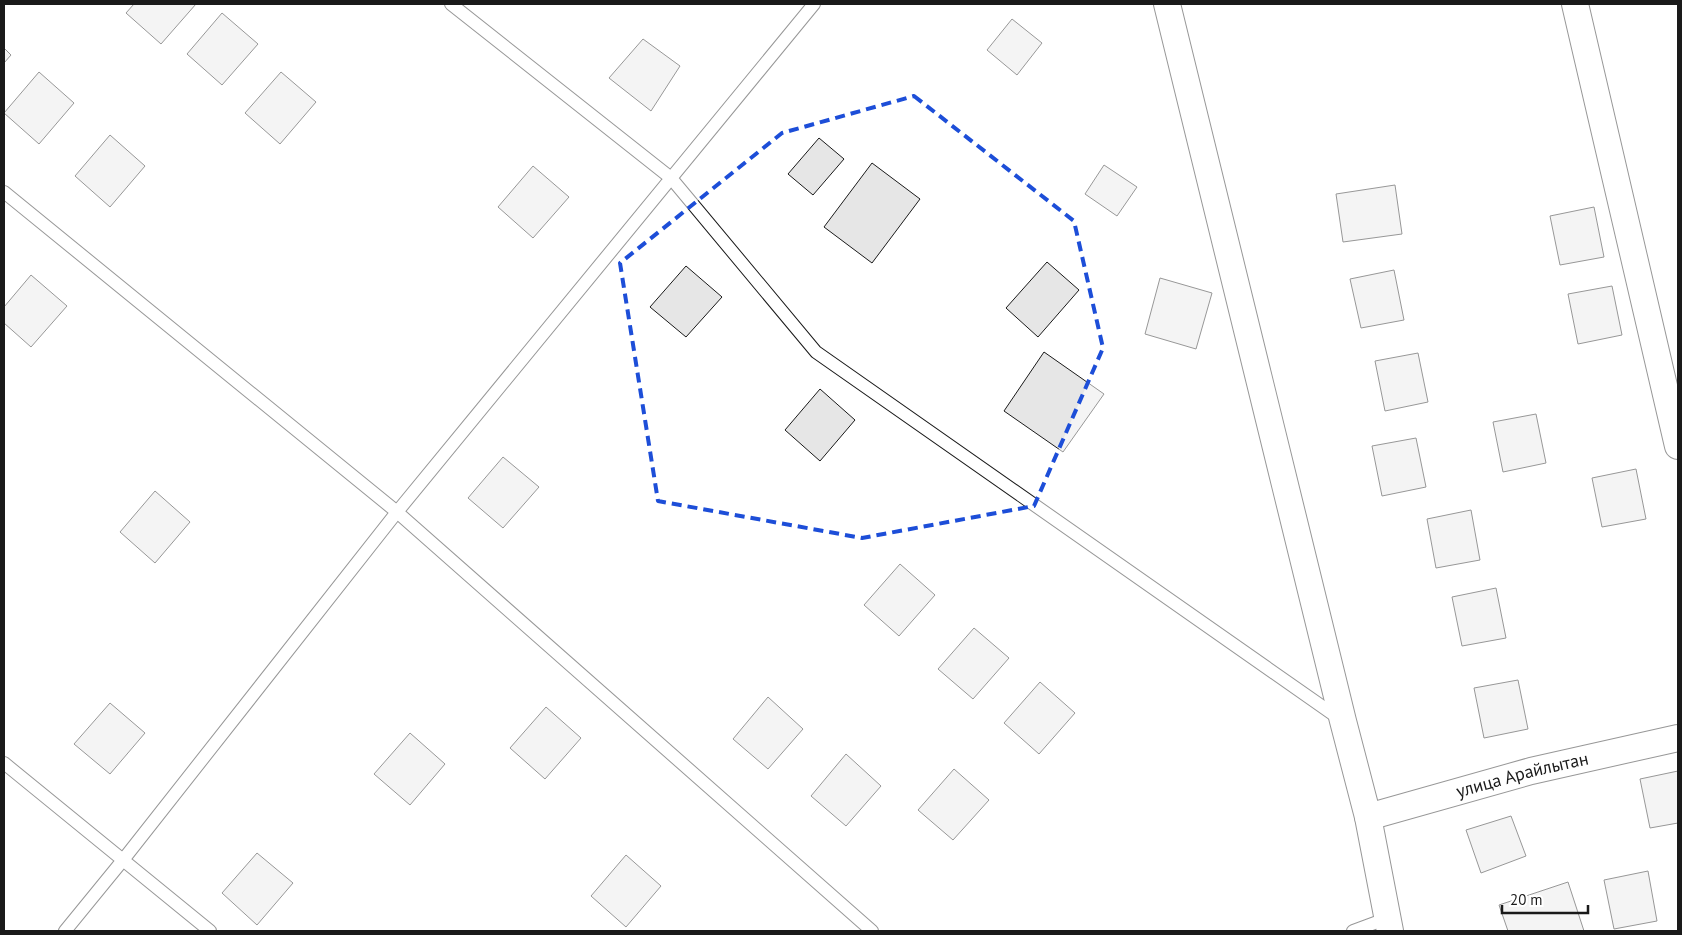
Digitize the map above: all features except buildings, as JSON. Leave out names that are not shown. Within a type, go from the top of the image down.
[{"type":"street","points":[[1167,4],[1368,817],[1389,925]]},
{"type":"street","points":[[1575,4],[1678,446]]},
{"type":"street","name":"улица Арайлытан","points":[[1368,817],[1531,771],[1678,738]]},
{"type":"lane","points":[[451,4],[671,178],[816,352],[1343,721]]},
{"type":"lane","points":[[65,931],[397,512],[814,4]]},
{"type":"lane","points":[[4,192],[397,512],[872,931]]},
{"type":"lane","points":[[4,763],[210,931]]},
{"type":"lane","points":[[1353,931],[1389,925]]},
{"type":"highlighted area","points":[[914,96],[1074,221],[1103,348],[1034,506],[862,538],[658,501],[620,263],[782,133]]}]
